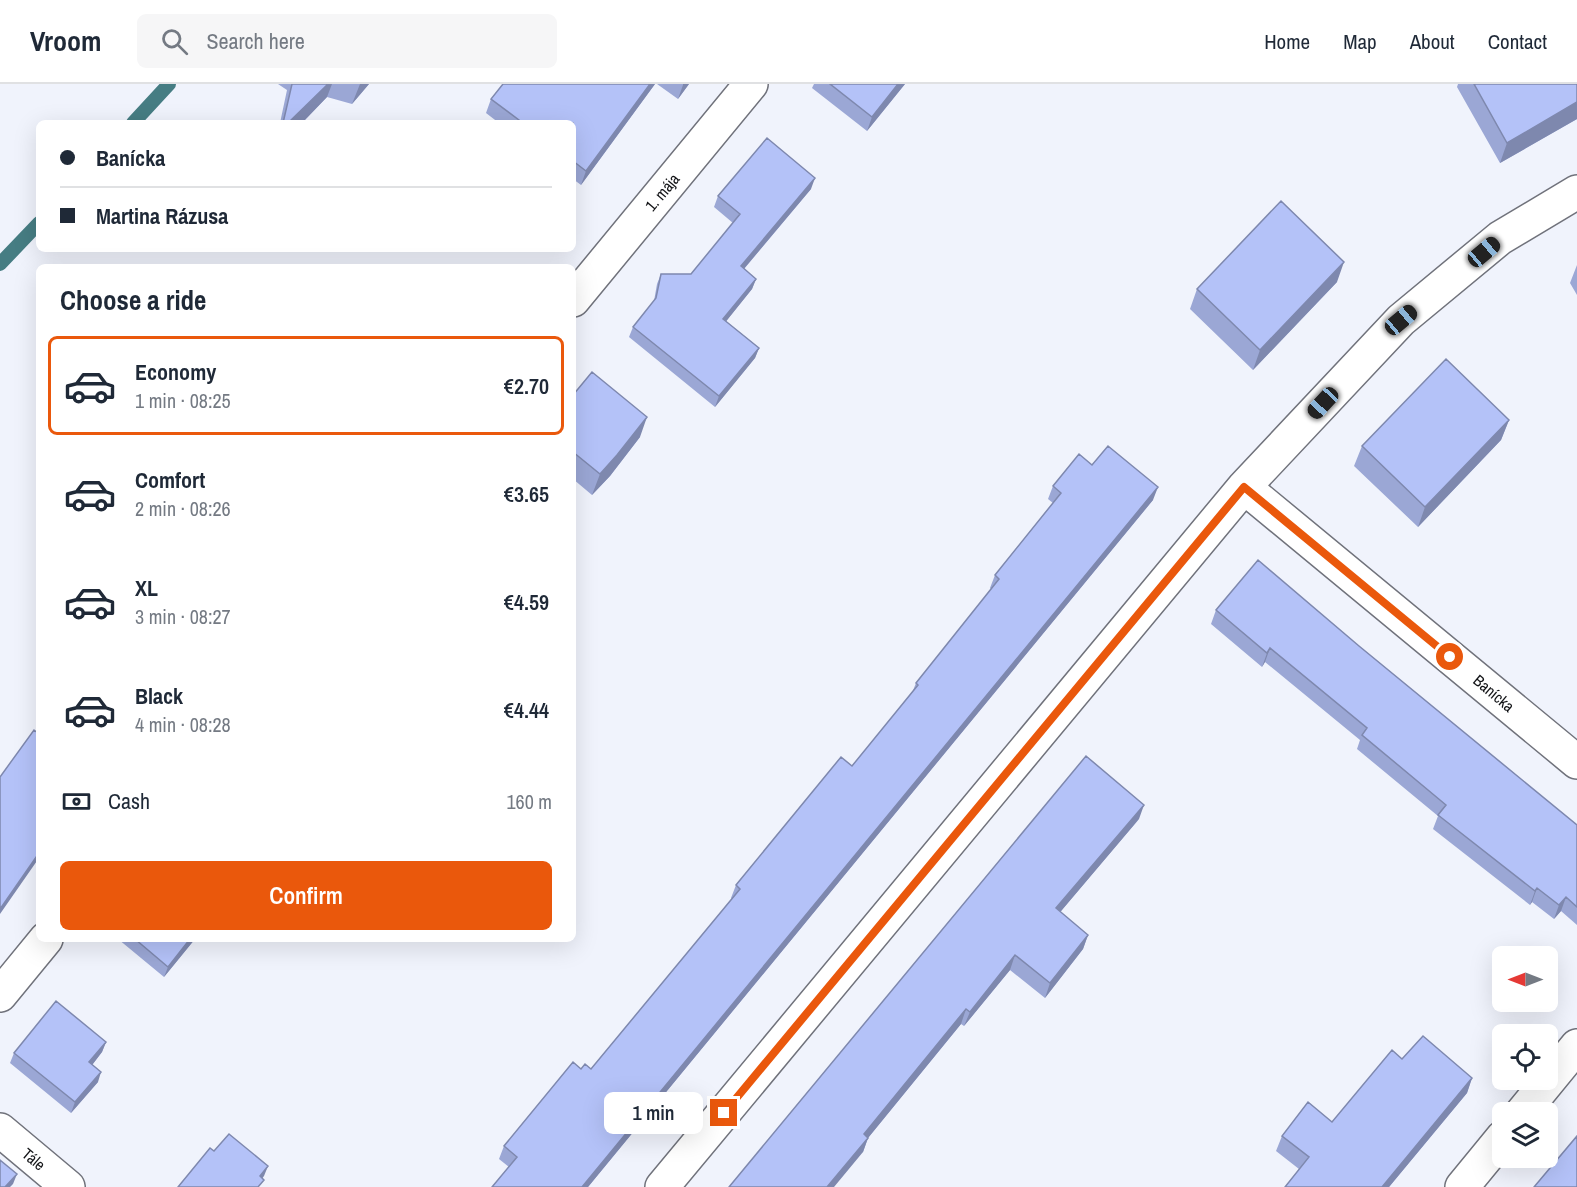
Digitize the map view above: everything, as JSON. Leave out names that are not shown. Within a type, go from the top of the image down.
[{"type":"street","name":"1. mája","points":[[576,296],[752,84]]},
{"type":"street","points":[[662,1187],[1244,487],[1401,320],[1500,238],[1577,192]]},
{"type":"street","name":"Banícka","points":[[1244,487],[1577,762]]},
{"type":"street","points":[[0,995],[44,942]]},
{"type":"street","points":[[1531,1102],[1577,1046]]},
{"type":"street","name":"Tále","points":[[0,1130],[69,1187]]},
{"type":"street","points":[[1462,1187],[1492,1150]]},
{"type":"building","points":[[292,84],[328,84],[291,120],[284,120]]},
{"type":"building","points":[[503,84],[650,84],[586,171],[576,163],[576,120],[519,120],[491,99]]},
{"type":"building","points":[[830,84],[898,84],[872,117]]},
{"type":"building","points":[[1474,84],[1577,84],[1577,102],[1507,143]]},
{"type":"building","points":[[767,138],[815,178],[741,266],[756,279],[723,319],[759,348],[719,396],[633,327],[656,298],[661,274],[691,274],[740,214],[718,196]]},
{"type":"building","points":[[1281,201],[1344,262],[1260,350],[1197,289]]},
{"type":"building","points":[[1446,359],[1509,420],[1425,507],[1362,446]]},
{"type":"building","points":[[592,372],[647,417],[600,474],[576,454],[576,391]]},
{"type":"building","points":[[1108,446],[1158,487],[582,1187],[492,1187],[517,1157],[504,1146],[573,1062],[581,1069],[585,1064],[591,1069],[740,889],[736,885],[841,757],[852,766],[918,685],[916,683],[999,579],[995,575],[1061,493],[1053,486],[1079,454],[1092,465]]},
{"type":"building","points":[[1258,560],[1577,825],[1577,907],[1566,897],[1559,905],[1537,888],[1535,891],[1438,815],[1446,805],[1362,735],[1367,728],[1270,648],[1267,653],[1216,610]]},
{"type":"building","points":[[34,730],[36,732],[36,857],[0,909],[0,777]]},
{"type":"building","points":[[1086,756],[1144,805],[1056,908],[1088,935],[1050,983],[1015,955],[970,1012],[966,1009],[864,1134],[868,1138],[827,1187],[729,1187]]},
{"type":"building","points":[[139,942],[188,942],[168,967]]},
{"type":"building","points":[[56,1001],[106,1042],[89,1062],[101,1072],[75,1102],[14,1053]]},
{"type":"building","points":[[1423,1036],[1472,1078],[1382,1187],[1285,1187],[1309,1157],[1282,1136],[1308,1102],[1332,1122],[1392,1050],[1402,1059]]},
{"type":"building","points":[[229,1134],[268,1166],[260,1176],[264,1180],[258,1187],[178,1187],[210,1148],[214,1151]]},
{"type":"building","points":[[1577,1136],[1577,1187],[1534,1187],[1550,1168],[1558,1168],[1558,1159]]},
{"type":"building","points":[[0,1160],[17,1174],[5,1187],[0,1187]]},
{"type":"waterway","points":[[136,120],[169,84]]},
{"type":"waterway","points":[[0,264],[36,226]]},
{"type":"route","points":[[724,1113],[1244,487],[1450,657]]}]
